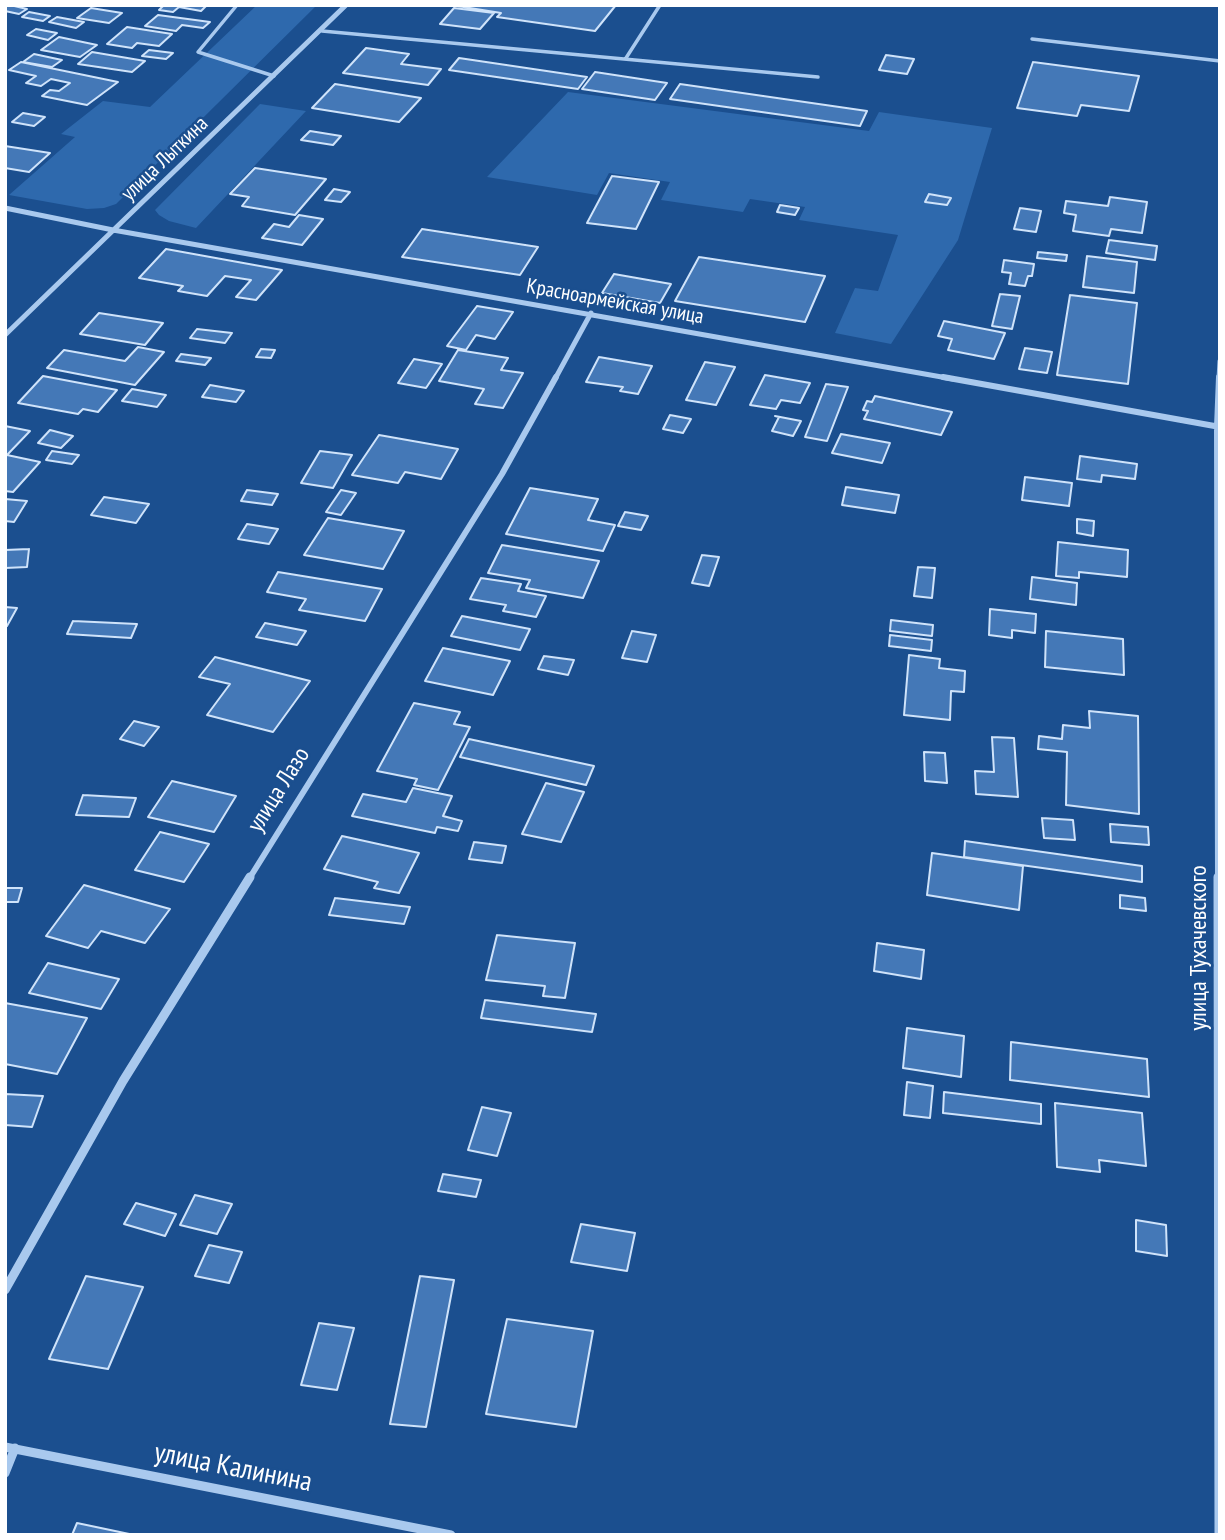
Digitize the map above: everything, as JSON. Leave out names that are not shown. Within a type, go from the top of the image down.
[{"type":"street","name":"улица Лыткина","points":[[5,335],[346,5]]},
{"type":"street","name":"Красноармейская улица","points":[[5,208],[113,230],[591,313],[1218,427]]},
{"type":"street","name":"улица Лазо","points":[[5,1290],[123,1081],[502,474],[591,313]]},
{"type":"street","name":"улица Тухачевского","points":[[1219,1535],[1220,361]]},
{"type":"street","points":[[5,1474],[10,1447]]},
{"type":"street","name":"улица Калинина","points":[[10,1447],[451,1535]]},
{"type":"lane","points":[[237,5],[198,52],[274,76]]},
{"type":"lane","points":[[626,58],[660,5]]},
{"type":"lane","points":[[322,31],[818,77]]},
{"type":"lane","points":[[1032,39],[1220,61]]},
{"type":"shaded area","points":[[257,5],[317,5],[116,204],[87,209],[9,195],[75,137],[61,134],[103,101],[150,107]]},
{"type":"shaded area","points":[[568,92],[869,131],[879,112],[992,128],[958,240],[891,344],[835,333],[855,288],[878,291],[898,235],[799,220],[805,207],[750,199],[743,212],[661,200],[670,182],[609,173],[597,195],[487,177]]},
{"type":"shaded area","points":[[260,104],[306,111],[196,228],[169,221],[159,215],[155,210]]},
{"type":"building","points":[[5,5],[27,9],[19,14],[5,11]]},
{"type":"building","points":[[164,5],[207,5],[201,11],[179,7],[173,12],[159,10]]},
{"type":"building","points":[[451,5],[616,5],[595,31],[497,17],[501,13]]},
{"type":"building","points":[[91,8],[122,13],[109,23],[77,18]]},
{"type":"building","points":[[454,8],[494,13],[480,29],[440,24]]},
{"type":"building","points":[[29,12],[50,16],[43,21],[22,17]]},
{"type":"building","points":[[158,15],[210,22],[203,28],[182,25],[176,31],[145,26]]},
{"type":"building","points":[[57,17],[84,22],[76,28],[49,22]]},
{"type":"building","points":[[127,27],[172,34],[159,46],[137,43],[132,48],[107,44]]},
{"type":"building","points":[[36,29],[57,33],[48,40],[27,35]]},
{"type":"building","points":[[59,37],[97,45],[80,57],[41,50]]},
{"type":"building","points":[[366,48],[409,54],[401,64],[441,69],[428,85],[343,73]]},
{"type":"building","points":[[149,50],[173,53],[166,59],[142,56]]},
{"type":"building","points":[[92,52],[145,61],[132,72],[78,64]]},
{"type":"building","points":[[34,54],[62,60],[52,67],[23,62]]},
{"type":"building","points":[[886,55],[914,59],[907,74],[879,70]]},
{"type":"building","points":[[459,58],[587,77],[578,89],[449,70]]},
{"type":"building","points":[[21,62],[118,82],[87,105],[42,96],[50,90],[59,91],[70,83],[51,79],[41,86],[26,83],[36,76],[9,70]]},
{"type":"building","points":[[1033,62],[1139,76],[1129,111],[1081,105],[1077,116],[1017,108]]},
{"type":"building","points":[[595,72],[667,83],[655,100],[582,89]]},
{"type":"building","points":[[335,84],[421,98],[399,122],[312,108]]},
{"type":"building","points":[[680,84],[867,111],[860,126],[670,99]]},
{"type":"building","points":[[23,113],[45,117],[34,126],[12,122]]},
{"type":"building","points":[[310,131],[341,136],[333,145],[301,140]]},
{"type":"building","points":[[5,146],[50,153],[29,172],[5,168]]},
{"type":"building","points":[[255,168],[326,179],[295,215],[242,206],[249,197],[230,194]]},
{"type":"building","points":[[612,176],[659,182],[636,229],[587,223]]},
{"type":"building","points":[[334,189],[350,192],[341,202],[325,200]]},
{"type":"building","points":[[929,194],[951,198],[947,205],[925,202]]},
{"type":"building","points":[[1110,197],[1147,202],[1142,233],[1111,229],[1109,236],[1073,231],[1076,215],[1064,213],[1066,201],[1108,206]]},
{"type":"building","points":[[780,205],[799,208],[795,215],[777,212]]},
{"type":"building","points":[[1020,208],[1041,211],[1036,232],[1014,229]]},
{"type":"building","points":[[299,215],[323,219],[302,245],[262,238],[274,224],[289,227]]},
{"type":"building","points":[[422,229],[538,247],[520,275],[402,257]]},
{"type":"building","points":[[1109,240],[1157,246],[1155,260],[1106,253]]},
{"type":"building","points":[[166,249],[282,270],[256,300],[236,297],[251,280],[225,276],[207,296],[178,291],[183,286],[139,278]]},
{"type":"building","points":[[1038,252],[1067,255],[1066,261],[1037,258]]},
{"type":"building","points":[[1087,256],[1137,262],[1134,293],[1083,287]]},
{"type":"building","points":[[699,257],[825,276],[805,322],[675,301]]},
{"type":"building","points":[[1004,260],[1034,264],[1032,276],[1028,276],[1025,286],[1009,284],[1011,273],[1002,272]]},
{"type":"building","points":[[614,274],[671,284],[660,303],[602,293]]},
{"type":"building","points":[[1000,294],[1020,296],[1012,329],[992,326]]},
{"type":"building","points":[[1070,295],[1137,303],[1128,384],[1057,375]]},
{"type":"building","points":[[477,306],[513,312],[495,339],[476,335],[466,350],[447,346]]},
{"type":"building","points":[[99,313],[163,323],[145,345],[80,334]]},
{"type":"building","points":[[944,321],[1005,333],[994,359],[948,350],[952,339],[938,336]]},
{"type":"building","points":[[197,329],[232,333],[225,343],[190,338]]},
{"type":"building","points":[[138,347],[164,352],[135,385],[47,368],[64,350],[125,361]]},
{"type":"building","points":[[1025,348],[1052,352],[1047,373],[1019,369]]},
{"type":"building","points":[[261,349],[275,350],[271,358],[256,357]]},
{"type":"building","points":[[458,350],[508,358],[501,370],[523,373],[503,408],[475,404],[484,389],[439,381]]},
{"type":"building","points":[[181,354],[211,358],[205,365],[176,361]]},
{"type":"building","points":[[599,357],[652,366],[638,394],[620,391],[623,387],[586,382]]},
{"type":"building","points":[[414,359],[442,364],[426,388],[398,383]]},
{"type":"building","points":[[705,362],[735,367],[716,405],[686,400]]},
{"type":"building","points":[[765,375],[810,383],[800,403],[781,400],[776,409],[750,405]]},
{"type":"building","points":[[43,376],[117,390],[98,412],[83,409],[78,414],[18,403]]},
{"type":"building","points":[[826,384],[848,387],[827,441],[805,437]]},
{"type":"building","points":[[210,385],[244,391],[236,402],[202,397]]},
{"type":"building","points":[[132,389],[166,395],[157,407],[122,401]]},
{"type":"building","points":[[875,396],[952,412],[941,435],[864,419],[868,411],[863,410],[867,401],[872,402]]},
{"type":"building","points":[[670,415],[691,419],[683,433],[663,429]]},
{"type":"building","points":[[775,416],[801,421],[793,436],[772,431],[779,417]]},
{"type":"building","points":[[5,426],[30,431],[7,455],[40,462],[13,492],[5,491]]},
{"type":"building","points":[[50,430],[73,436],[61,448],[38,443]]},
{"type":"building","points":[[841,434],[890,443],[882,463],[832,453]]},
{"type":"building","points":[[379,435],[458,449],[441,479],[405,472],[398,483],[352,475]]},
{"type":"building","points":[[52,451],[79,455],[72,464],[46,460]]},
{"type":"building","points":[[320,451],[352,455],[333,488],[301,483]]},
{"type":"building","points":[[1080,456],[1137,464],[1135,479],[1102,475],[1101,482],[1077,479]]},
{"type":"building","points":[[1025,477],[1072,483],[1069,506],[1022,500]]},
{"type":"building","points":[[846,487],[899,495],[895,513],[842,505]]},
{"type":"building","points":[[530,488],[598,499],[588,520],[615,525],[603,551],[506,534]]},
{"type":"building","points":[[247,490],[278,494],[272,505],[241,501]]},
{"type":"building","points":[[341,490],[356,493],[341,515],[326,512]]},
{"type":"building","points":[[104,497],[149,504],[136,523],[91,515]]},
{"type":"building","points":[[5,499],[27,501],[14,522],[5,521]]},
{"type":"building","points":[[625,512],[648,516],[641,530],[618,526]]},
{"type":"building","points":[[328,518],[404,531],[383,569],[304,555]]},
{"type":"building","points":[[1077,519],[1094,521],[1093,536],[1077,533]]},
{"type":"building","points":[[247,524],[278,529],[269,544],[238,539]]},
{"type":"building","points":[[1058,542],[1128,550],[1127,577],[1079,572],[1079,578],[1056,576]]},
{"type":"building","points":[[502,545],[599,561],[583,598],[526,588],[530,580],[488,573]]},
{"type":"building","points":[[29,549],[27,567],[5,568],[5,550]]},
{"type":"building","points":[[702,555],[719,557],[709,586],[692,583]]},
{"type":"building","points":[[918,567],[935,568],[932,598],[914,596]]},
{"type":"building","points":[[278,572],[382,589],[365,621],[299,610],[306,599],[267,592]]},
{"type":"building","points":[[1032,577],[1077,583],[1076,605],[1030,599]]},
{"type":"building","points":[[481,578],[521,584],[518,591],[546,596],[536,617],[503,611],[506,605],[470,599]]},
{"type":"building","points":[[5,607],[17,608],[7,626],[5,626]]},
{"type":"building","points":[[990,609],[1036,614],[1035,633],[1012,630],[1012,638],[989,635]]},
{"type":"building","points":[[462,616],[530,629],[520,650],[451,636]]},
{"type":"building","points":[[891,620],[933,625],[932,636],[890,631]]},
{"type":"building","points":[[73,621],[137,624],[131,638],[67,634]]},
{"type":"building","points":[[265,623],[306,631],[297,645],[256,637]]},
{"type":"building","points":[[632,631],[656,635],[647,662],[622,658]]},
{"type":"building","points":[[1046,631],[1123,639],[1124,675],[1045,667]]},
{"type":"building","points":[[890,635],[932,640],[931,651],[889,646]]},
{"type":"building","points":[[443,648],[510,661],[493,695],[425,681]]},
{"type":"building","points":[[909,655],[940,659],[939,668],[965,671],[964,692],[951,691],[950,720],[904,715]]},
{"type":"building","points":[[544,656],[574,660],[568,675],[538,669]]},
{"type":"building","points":[[215,657],[310,681],[273,732],[207,715],[230,684],[199,677]]},
{"type":"building","points":[[414,703],[460,712],[454,724],[470,727],[438,790],[414,785],[417,779],[377,771]]},
{"type":"building","points":[[1089,711],[1138,716],[1139,814],[1066,805],[1067,752],[1038,749],[1039,736],[1062,739],[1063,725],[1090,728]]},
{"type":"building","points":[[134,721],[159,727],[144,746],[120,739]]},
{"type":"building","points":[[992,737],[1014,738],[1018,797],[976,794],[975,771],[994,772]]},
{"type":"building","points":[[469,739],[594,766],[586,785],[460,757]]},
{"type":"building","points":[[924,752],[945,753],[947,783],[925,781]]},
{"type":"building","points":[[172,781],[236,796],[214,832],[148,817]]},
{"type":"building","points":[[546,783],[584,792],[561,842],[522,834]]},
{"type":"building","points":[[413,788],[452,796],[443,816],[462,821],[458,831],[437,827],[435,833],[352,816],[363,794],[406,802]]},
{"type":"building","points":[[83,795],[136,798],[129,817],[76,815]]},
{"type":"building","points":[[1042,818],[1073,820],[1075,840],[1044,838]]},
{"type":"building","points":[[1110,824],[1148,827],[1149,845],[1111,842]]},
{"type":"building","points":[[160,832],[209,844],[184,882],[135,870]]},
{"type":"building","points":[[342,836],[419,853],[399,893],[374,888],[378,882],[324,869]]},
{"type":"building","points":[[965,841],[1142,866],[1142,882],[964,857]]},
{"type":"building","points":[[474,842],[506,846],[502,863],[469,859]]},
{"type":"building","points":[[932,853],[1023,866],[1019,910],[927,895]]},
{"type":"building","points":[[84,885],[170,909],[145,943],[101,931],[88,948],[46,936]]},
{"type":"building","points":[[5,888],[22,888],[18,902],[5,902]]},
{"type":"building","points":[[1120,895],[1145,898],[1146,911],[1120,908]]},
{"type":"building","points":[[335,898],[410,907],[404,924],[329,915]]},
{"type":"building","points":[[497,935],[575,943],[565,998],[543,996],[545,986],[486,980]]},
{"type":"building","points":[[877,943],[924,950],[921,979],[874,971]]},
{"type":"building","points":[[48,963],[119,979],[101,1009],[29,993]]},
{"type":"building","points":[[485,1000],[596,1014],[592,1032],[481,1018]]},
{"type":"building","points":[[5,1003],[87,1018],[57,1074],[5,1064]]},
{"type":"building","points":[[907,1028],[964,1036],[961,1077],[903,1068]]},
{"type":"building","points":[[1011,1042],[1147,1059],[1149,1097],[1010,1080]]},
{"type":"building","points":[[907,1082],[933,1086],[930,1118],[904,1115]]},
{"type":"building","points":[[944,1092],[1041,1104],[1041,1124],[943,1113]]},
{"type":"building","points":[[5,1094],[43,1096],[32,1127],[5,1125]]},
{"type":"building","points":[[1055,1103],[1142,1113],[1146,1166],[1099,1160],[1100,1172],[1057,1167]]},
{"type":"building","points":[[482,1107],[511,1113],[497,1156],[468,1150]]},
{"type":"building","points":[[443,1174],[481,1180],[476,1197],[438,1191]]},
{"type":"building","points":[[195,1195],[232,1204],[217,1234],[180,1225]]},
{"type":"building","points":[[136,1203],[176,1214],[165,1236],[124,1224]]},
{"type":"building","points":[[1136,1220],[1166,1225],[1167,1256],[1136,1251]]},
{"type":"building","points":[[581,1224],[635,1233],[627,1271],[571,1262]]},
{"type":"building","points":[[209,1245],[242,1252],[229,1283],[195,1276]]},
{"type":"building","points":[[86,1276],[143,1287],[108,1369],[49,1359]]},
{"type":"building","points":[[420,1276],[454,1280],[426,1427],[390,1424]]},
{"type":"building","points":[[507,1319],[593,1331],[576,1427],[486,1414]]},
{"type":"building","points":[[319,1323],[354,1328],[337,1390],[301,1385]]},
{"type":"building","points":[[77,1523],[134,1535],[72,1535]]}]
